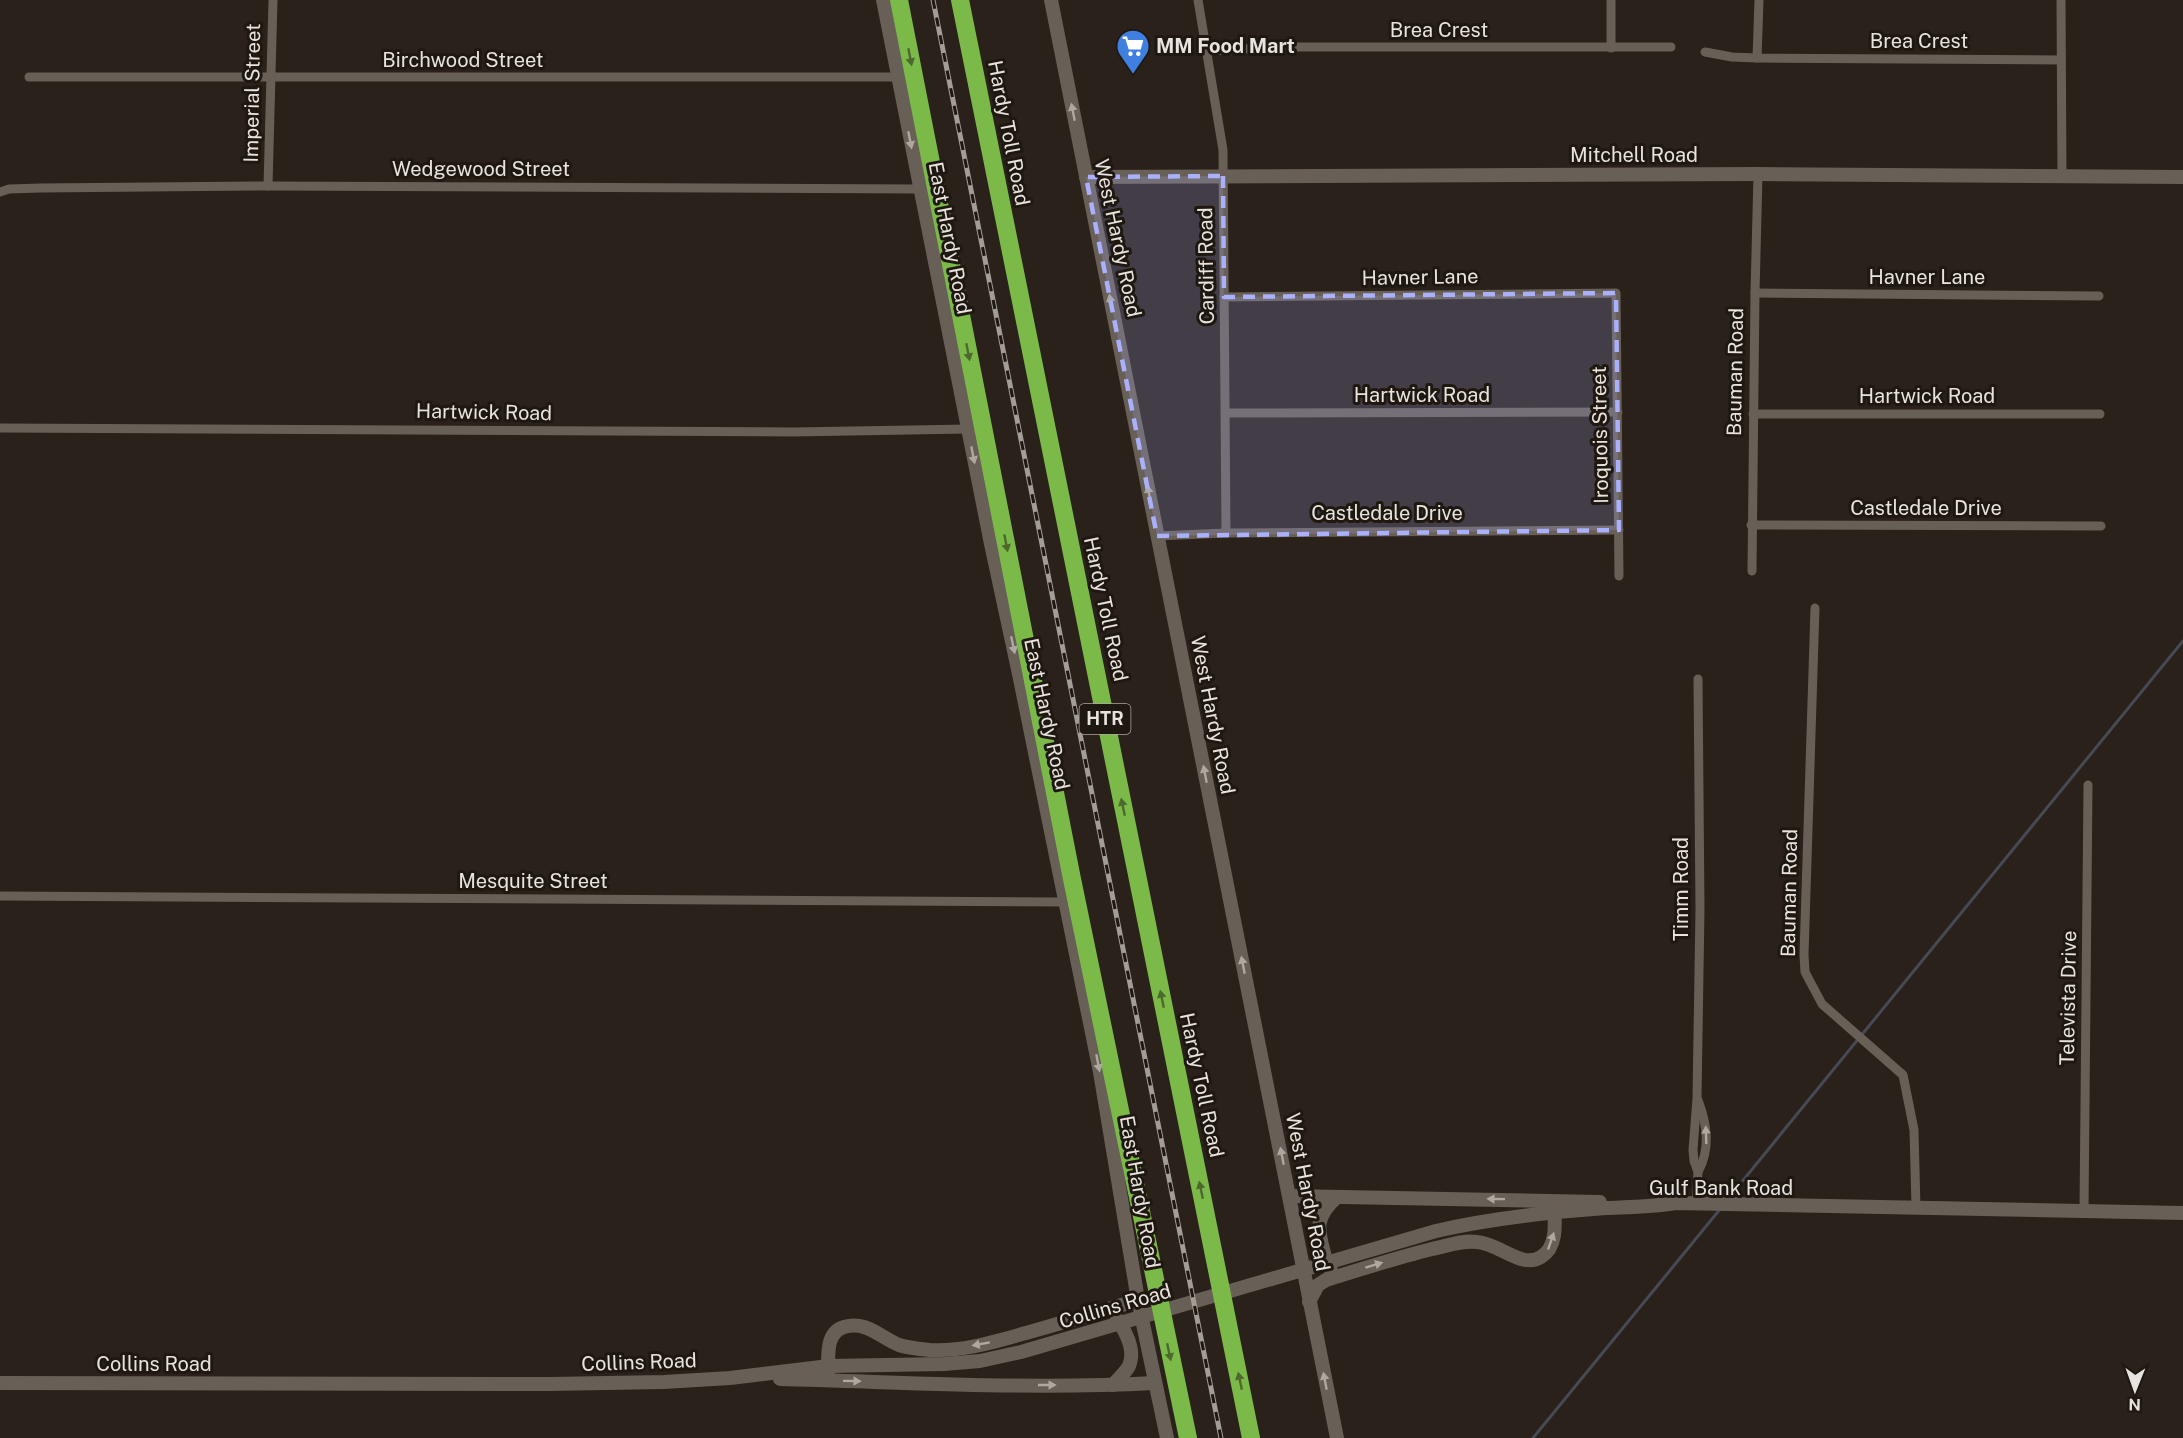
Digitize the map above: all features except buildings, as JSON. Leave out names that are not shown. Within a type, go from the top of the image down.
[{"type":"highway","points":[[899,0],[1072,879],[1188,1438]]},
{"type":"highway","name":"Hardy Toll Road","points":[[960,0],[1251,1438]]},
{"type":"main road","name":"East Hardy Road","points":[[883,0],[968,429],[1100,1072],[1138,1300],[1167,1438]]},
{"type":"main road","name":"West Hardy Road","points":[[1050,0],[1337,1438]]},
{"type":"main road","name":"Mitchell Road","points":[[1086,177],[1758,174],[2062,178],[2074,176],[2183,177]]},
{"type":"main road","points":[[1290,1196],[1554,1207],[1555,1231],[1551,1246],[1539,1258],[1521,1260],[1498,1246],[1465,1241],[1326,1280],[1318,1285],[1309,1302]]},
{"type":"main road","points":[[1336,1197],[1323,1209],[1318,1227],[1327,1265],[1333,1272],[1343,1274]]},
{"type":"main road","name":"Gulf Bank Road","points":[[1554,1207],[1676,1203],[2183,1213]]},
{"type":"main road","name":"Collins Road","points":[[0,1383],[550,1384],[664,1382],[828,1373],[980,1361],[1067,1340],[1391,1244],[1479,1221],[1554,1207]]},
{"type":"main road","points":[[1138,1300],[996,1341],[956,1349],[932,1350],[907,1347],[856,1325],[842,1327],[833,1335],[828,1346],[828,1373],[994,1385],[1154,1383]]},
{"type":"main road","points":[[1094,1314],[1115,1317],[1125,1329],[1132,1352],[1129,1367],[1113,1385]]},
{"type":"street","name":"Imperial Street","points":[[268,186],[273,0]]},
{"type":"street","name":"Cardiff Road","points":[[1198,0],[1223,150],[1226,533]]},
{"type":"street","points":[[1611,0],[1611,48]]},
{"type":"street","points":[[1758,58],[1759,0]]},
{"type":"street","points":[[2061,0],[2062,178]]},
{"type":"street","name":"Brea Crest","points":[[1208,51],[1280,47],[1671,47]]},
{"type":"street","name":"Brea Crest","points":[[1705,52],[1732,57],[1758,58],[2061,60]]},
{"type":"street","name":"Birchwood Street","points":[[29,77],[897,77]]},
{"type":"street","name":"Bauman Road","points":[[1752,570],[1758,174]]},
{"type":"street","name":"Wedgewood Street","points":[[0,192],[41,188],[268,186],[920,189]]},
{"type":"street","name":"Havner Lane","points":[[1224,297],[1616,293]]},
{"type":"street","name":"Iroquois Street","points":[[1616,293],[1619,576]]},
{"type":"street","name":"Havner Lane","points":[[1755,293],[2099,296]]},
{"type":"street","name":"Hartwick Road","points":[[1226,413],[1618,412]]},
{"type":"street","name":"Hartwick Road","points":[[1753,414],[2100,414]]},
{"type":"street","name":"Hartwick Road","points":[[0,428],[793,432],[968,429]]},
{"type":"street","name":"Castledale Drive","points":[[1751,525],[2101,526]]},
{"type":"street","name":"Castledale Drive","points":[[1157,536],[1226,533],[1618,530]]},
{"type":"street","name":"Bauman Road","points":[[1815,608],[1805,972],[1822,1004],[1903,1075],[1911,1104],[1914,1131],[1916,1208]]},
{"type":"street","name":"Timm Road","points":[[1698,680],[1700,909],[1697,1098],[1704,1114],[1707,1131],[1706,1152],[1698,1172],[1701,1204]]},
{"type":"street","name":"Televista Drive","points":[[2084,1210],[2088,786]]},
{"type":"street","name":"Mesquite Street","points":[[0,896],[1066,902]]},
{"type":"highlighted area","points":[[1223,176],[1224,297],[1616,293],[1619,530],[1157,536],[1086,177]]},
{"type":"waterway","points":[[1727,1200],[2183,641]]},
{"type":"waterway","points":[[1533,1438],[1721,1208]]},
{"type":"railway","points":[[933,0],[1221,1438]]},
{"type":"place","name":"MM Food Mart","points":[[1133,75]]}]
